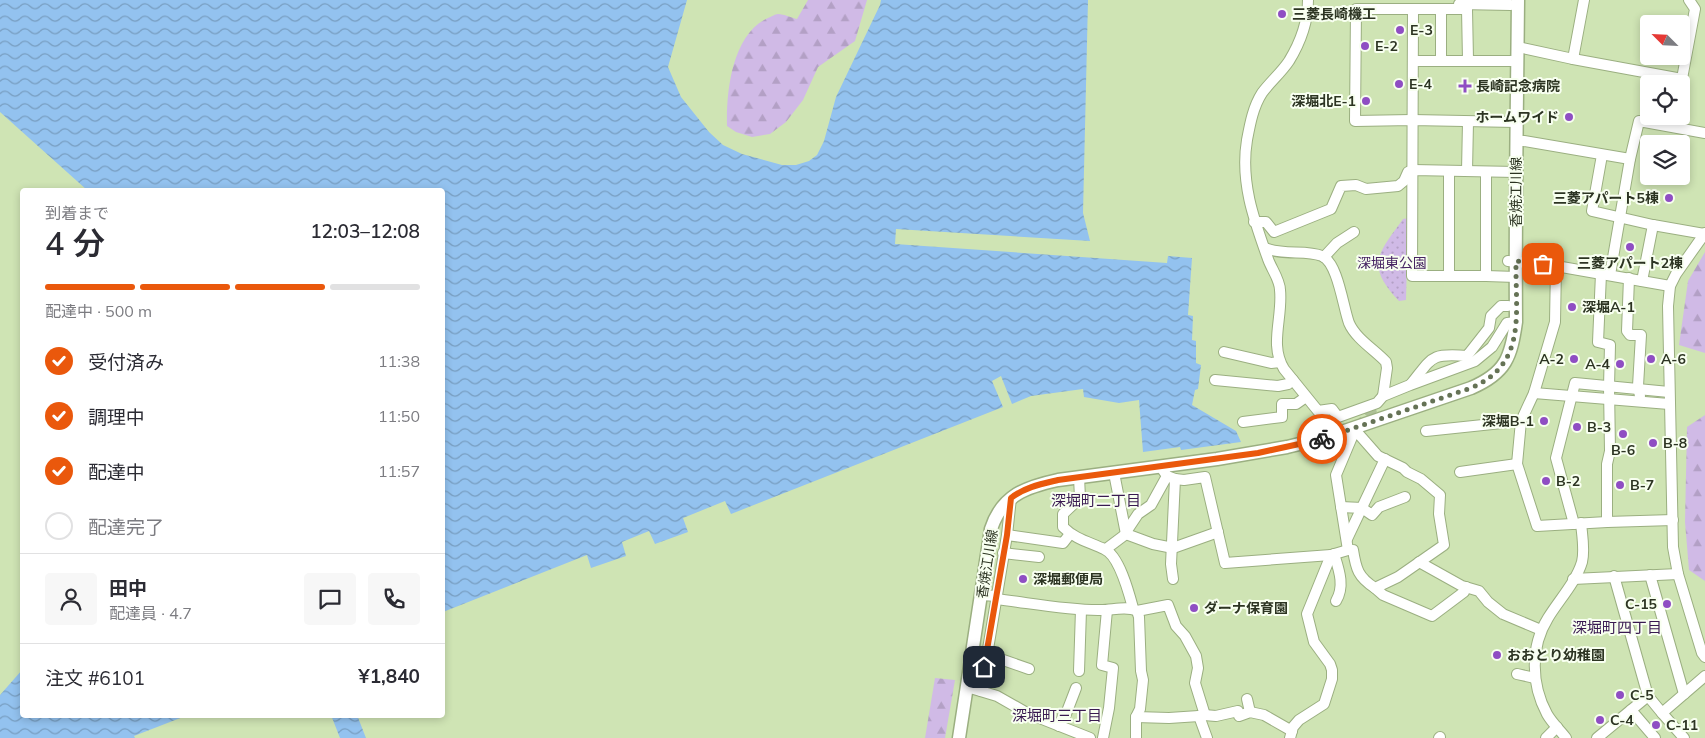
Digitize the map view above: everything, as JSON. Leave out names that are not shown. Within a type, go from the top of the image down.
[{"type":"main road","name":"香焼江川線","points":[[1513,2],[1518,47],[1514,61]]},
{"type":"main road","name":"香焼江川線","points":[[951,738],[984,527],[1024,480],[1057,472],[1217,455],[1324,438],[1484,383],[1505,364],[1512,348],[1513,2]]},
{"type":"main road","name":"香焼江川線","points":[[1512,172],[1516,140],[1513,122]]},
{"type":"main road","name":"香焼江川線","points":[[1512,277],[1508,306],[1512,323]]},
{"type":"main road","name":"香焼江川線","points":[[1015,492],[1042,484],[1079,477],[1114,473],[1168,474],[1217,455]]},
{"type":"main road","name":"香焼江川線","points":[[959,738],[974,642],[987,596],[991,517]]},
{"type":"street","points":[[1308,0],[1308,12],[1300,39],[1289,62],[1262,93],[1254,108],[1247,141],[1245,164],[1246,186],[1254,222],[1280,289],[1276,349],[1280,362],[1318,411],[1332,408],[1338,417],[1377,403],[1383,396],[1475,361],[1492,347],[1512,323]]},
{"type":"street","points":[[1573,59],[1584,0]]},
{"type":"street","points":[[1682,75],[1695,10],[1689,0]]},
{"type":"street","points":[[1513,2],[1372,3],[1356,8],[1355,121],[1513,122]]},
{"type":"street","points":[[1408,4],[1413,61],[1412,276],[1512,277]]},
{"type":"street","points":[[1436,4],[1467,9],[1468,60]]},
{"type":"street","points":[[1436,4],[1441,61]]},
{"type":"street","points":[[1518,47],[1652,75]]},
{"type":"street","points":[[1413,61],[1514,61]]},
{"type":"street","points":[[1607,522],[1607,464],[1610,451],[1608,387],[1610,345],[1598,342],[1606,274],[1620,217],[1639,121],[1705,133]]},
{"type":"street","points":[[1467,171],[1468,122]]},
{"type":"street","points":[[1516,140],[1630,159]]},
{"type":"street","points":[[1602,155],[1592,211],[1653,225],[1705,233],[1676,274],[1670,286],[1668,306],[1673,547],[1678,574],[1702,653],[1705,657]]},
{"type":"street","points":[[1254,222],[1266,222],[1274,232],[1331,209],[1341,186],[1356,185],[1366,189],[1398,186],[1404,181],[1408,172],[1413,170],[1512,172]]},
{"type":"street","points":[[1449,172],[1449,276]]},
{"type":"street","points":[[1486,172],[1486,276]]},
{"type":"street","points":[[1642,281],[1653,225]]},
{"type":"street","points":[[1324,257],[1337,243],[1354,232]]},
{"type":"street","points":[[1265,248],[1284,253],[1311,253],[1324,257],[1332,266],[1354,331],[1386,362],[1387,368],[1383,396]]},
{"type":"street","points":[[1512,261],[1556,266],[1670,286]]},
{"type":"street","points":[[1556,266],[1555,322],[1534,393],[1520,421],[1517,464],[1537,526],[1673,520]]},
{"type":"street","points":[[1629,278],[1627,330],[1630,334],[1641,335],[1638,386],[1640,402]]},
{"type":"street","points":[[1410,385],[1432,359],[1444,354],[1467,356],[1489,328],[1491,316],[1501,306],[1508,306]]},
{"type":"street","points":[[1224,352],[1272,363],[1280,362]]},
{"type":"street","points":[[1215,380],[1278,386],[1288,384],[1293,380]]},
{"type":"street","points":[[1566,738],[1542,703],[1535,678],[1534,659],[1542,630],[1573,579],[1583,557],[1577,523],[1556,458],[1575,384],[1669,392]]},
{"type":"street","points":[[1534,393],[1669,404]]},
{"type":"street","points":[[1243,422],[1282,417],[1282,404],[1296,404],[1306,397]]},
{"type":"street","points":[[1426,431],[1520,421]]},
{"type":"street","points":[[1375,588],[1398,577],[1444,545],[1439,514],[1440,495],[1422,479],[1378,456],[1357,430],[1336,474],[1348,544],[1353,550],[1357,571],[1368,584],[1383,596],[1432,616],[1464,592],[1466,586]]},
{"type":"street","points":[[1168,474],[1184,480],[1205,477],[1225,563],[1332,555],[1348,544],[1362,508],[1385,459]]},
{"type":"street","points":[[1460,472],[1517,464]]},
{"type":"street","points":[[1114,473],[1126,533]]},
{"type":"street","points":[[1106,549],[1126,533],[1138,514],[1150,505],[1168,474]]},
{"type":"street","points":[[1168,474],[1173,579]]},
{"type":"street","points":[[1079,477],[1080,498],[1063,514],[1063,527],[1070,534],[1091,545],[1106,549],[1118,565],[1140,617],[1141,671],[1143,680],[1140,709],[1136,716],[1136,738]]},
{"type":"street","points":[[981,691],[987,649],[987,596],[1003,553],[1015,492]]},
{"type":"street","points":[[1341,507],[1362,508],[1372,515],[1379,507],[1405,498]]},
{"type":"street","points":[[1126,533],[1153,544],[1173,548],[1218,532]]},
{"type":"street","points":[[1007,535],[1063,543],[1070,534]]},
{"type":"street","points":[[1003,553],[1039,557]]},
{"type":"street","points":[[1332,555],[1341,581],[1340,594],[1336,601]]},
{"type":"street","points":[[1136,716],[1169,718],[1216,716],[1238,711],[1238,716],[1250,712],[1264,715],[1291,734],[1299,720],[1324,704],[1332,679],[1330,664],[1314,642],[1307,614],[1332,555]]},
{"type":"street","points":[[1419,562],[1466,586],[1479,590],[1488,602],[1503,614],[1542,630]]},
{"type":"street","points":[[1573,579],[1678,574]]},
{"type":"street","points":[[1650,575],[1684,694]]},
{"type":"street","points":[[1614,576],[1648,696],[1684,738]]},
{"type":"street","points":[[987,596],[996,599],[1081,610],[1135,609],[1168,605],[1176,626],[1185,636],[1196,656],[1198,668],[1195,683],[1206,738]]},
{"type":"street","points":[[1079,671],[1081,610]]},
{"type":"street","points":[[1103,738],[1113,668],[1102,665],[1107,610]]},
{"type":"street","points":[[974,642],[1028,670]]},
{"type":"street","points":[[1517,674],[1535,678]]},
{"type":"street","points":[[1662,712],[1705,676]]},
{"type":"street","points":[[967,688],[997,696],[1028,713],[1090,738]]},
{"type":"street","points":[[1060,726],[1076,688]]},
{"type":"street","points":[[1598,738],[1648,696]]},
{"type":"street","points":[[1247,699],[1250,712]]},
{"type":"street","points":[[1631,710],[1655,738]]},
{"type":"street","points":[[1546,738],[1557,727]]},
{"type":"green space","points":[[808,0],[867,0],[855,41],[818,67],[803,100],[786,122],[770,134],[752,137],[736,132],[727,126],[728,97],[734,65],[746,37],[756,26],[777,14],[797,19]]},
{"type":"green space","name":"深堀東公園","points":[[1408,218],[1406,300],[1399,301],[1388,289],[1382,278],[1379,260],[1394,231],[1403,219]]},
{"type":"green space","points":[[1705,252],[1705,353],[1679,345],[1688,281]]},
{"type":"green space","points":[[1705,415],[1705,581],[1689,570],[1685,522],[1687,427]]},
{"type":"green space","points":[[935,678],[955,680],[945,738],[925,738]]},
{"type":"water","points":[[0,0],[687,0],[668,67],[681,97],[709,132],[723,145],[742,154],[782,165],[796,165],[809,161],[817,155],[824,141],[836,97],[881,0],[1088,0],[1083,213],[1090,241],[896,229],[895,244],[1167,263],[1168,256],[1192,258],[1188,315],[1193,316],[1192,340],[1196,341],[1196,363],[1201,365],[1198,389],[1195,390],[1192,405],[1236,431],[1241,442],[1181,450],[1180,447],[1143,452],[1139,400],[1119,403],[1084,397],[1083,389],[1031,396],[1012,404],[1001,376],[992,381],[1003,407],[731,514],[725,501],[683,518],[688,532],[655,544],[649,531],[622,542],[626,556],[591,568],[587,555],[445,611],[445,188],[85,188],[0,112]]},
{"type":"water","points":[[20,672],[20,718],[180,718],[134,736],[135,738],[0,738],[0,695]]},
{"type":"water","points":[[332,718],[358,718],[366,738],[340,738]]},
{"type":"tunnel","points":[[1358,428],[1377,403]]},
{"type":"way so far","points":[[1322,439],[1471,388],[1484,383],[1496,374],[1505,364],[1512,348],[1516,322],[1516,261],[1543,264]]},
{"type":"place","name":"三菱長崎機工","points":[[1282,14]]},
{"type":"place","name":"E-3","points":[[1400,30]]},
{"type":"place","name":"E-2","points":[[1365,46]]},
{"type":"place","name":"E-4","points":[[1399,84]]},
{"type":"place","name":"長崎記念病院","points":[[1465,86]]},
{"type":"place","name":"深堀北E-1","points":[[1366,101]]},
{"type":"place","name":"ホームワイド","points":[[1569,117]]},
{"type":"place","name":"三菱アパート5棟","points":[[1669,198]]},
{"type":"place","name":"三菱アパート2棟","points":[[1630,247]]},
{"type":"place","name":"深堀A-1","points":[[1572,307]]},
{"type":"place","name":"A-2","points":[[1574,359]]},
{"type":"place","name":"A-6","points":[[1651,359]]},
{"type":"place","name":"A-4","points":[[1620,364]]},
{"type":"place","name":"深堀B-1","points":[[1544,421]]},
{"type":"place","name":"B-3","points":[[1577,427]]},
{"type":"place","name":"B-6","points":[[1623,434]]},
{"type":"place","name":"B-8","points":[[1653,443]]},
{"type":"place","name":"B-2","points":[[1546,481]]},
{"type":"place","name":"B-7","points":[[1620,485]]},
{"type":"place","name":"深堀郵便局","points":[[1023,579]]},
{"type":"place","name":"C-15","points":[[1667,604]]},
{"type":"place","name":"ダーナ保育園","points":[[1194,608]]},
{"type":"place","name":"おおとり幼稚園","points":[[1497,655]]},
{"type":"place","name":"C-5","points":[[1620,695]]},
{"type":"place","name":"C-4","points":[[1600,720]]},
{"type":"place","name":"C-11","points":[[1656,725]]},
{"type":"district","name":"深堀町二丁目","points":[[1096,501]]},
{"type":"district","name":"深堀町四丁目","points":[[1617,628]]},
{"type":"district","name":"深堀町三丁目","points":[[1057,716]]},
{"type":"route","points":[[984,667],[1007,535],[1011,498],[1018,492],[1058,480],[1258,453],[1322,439]]}]
